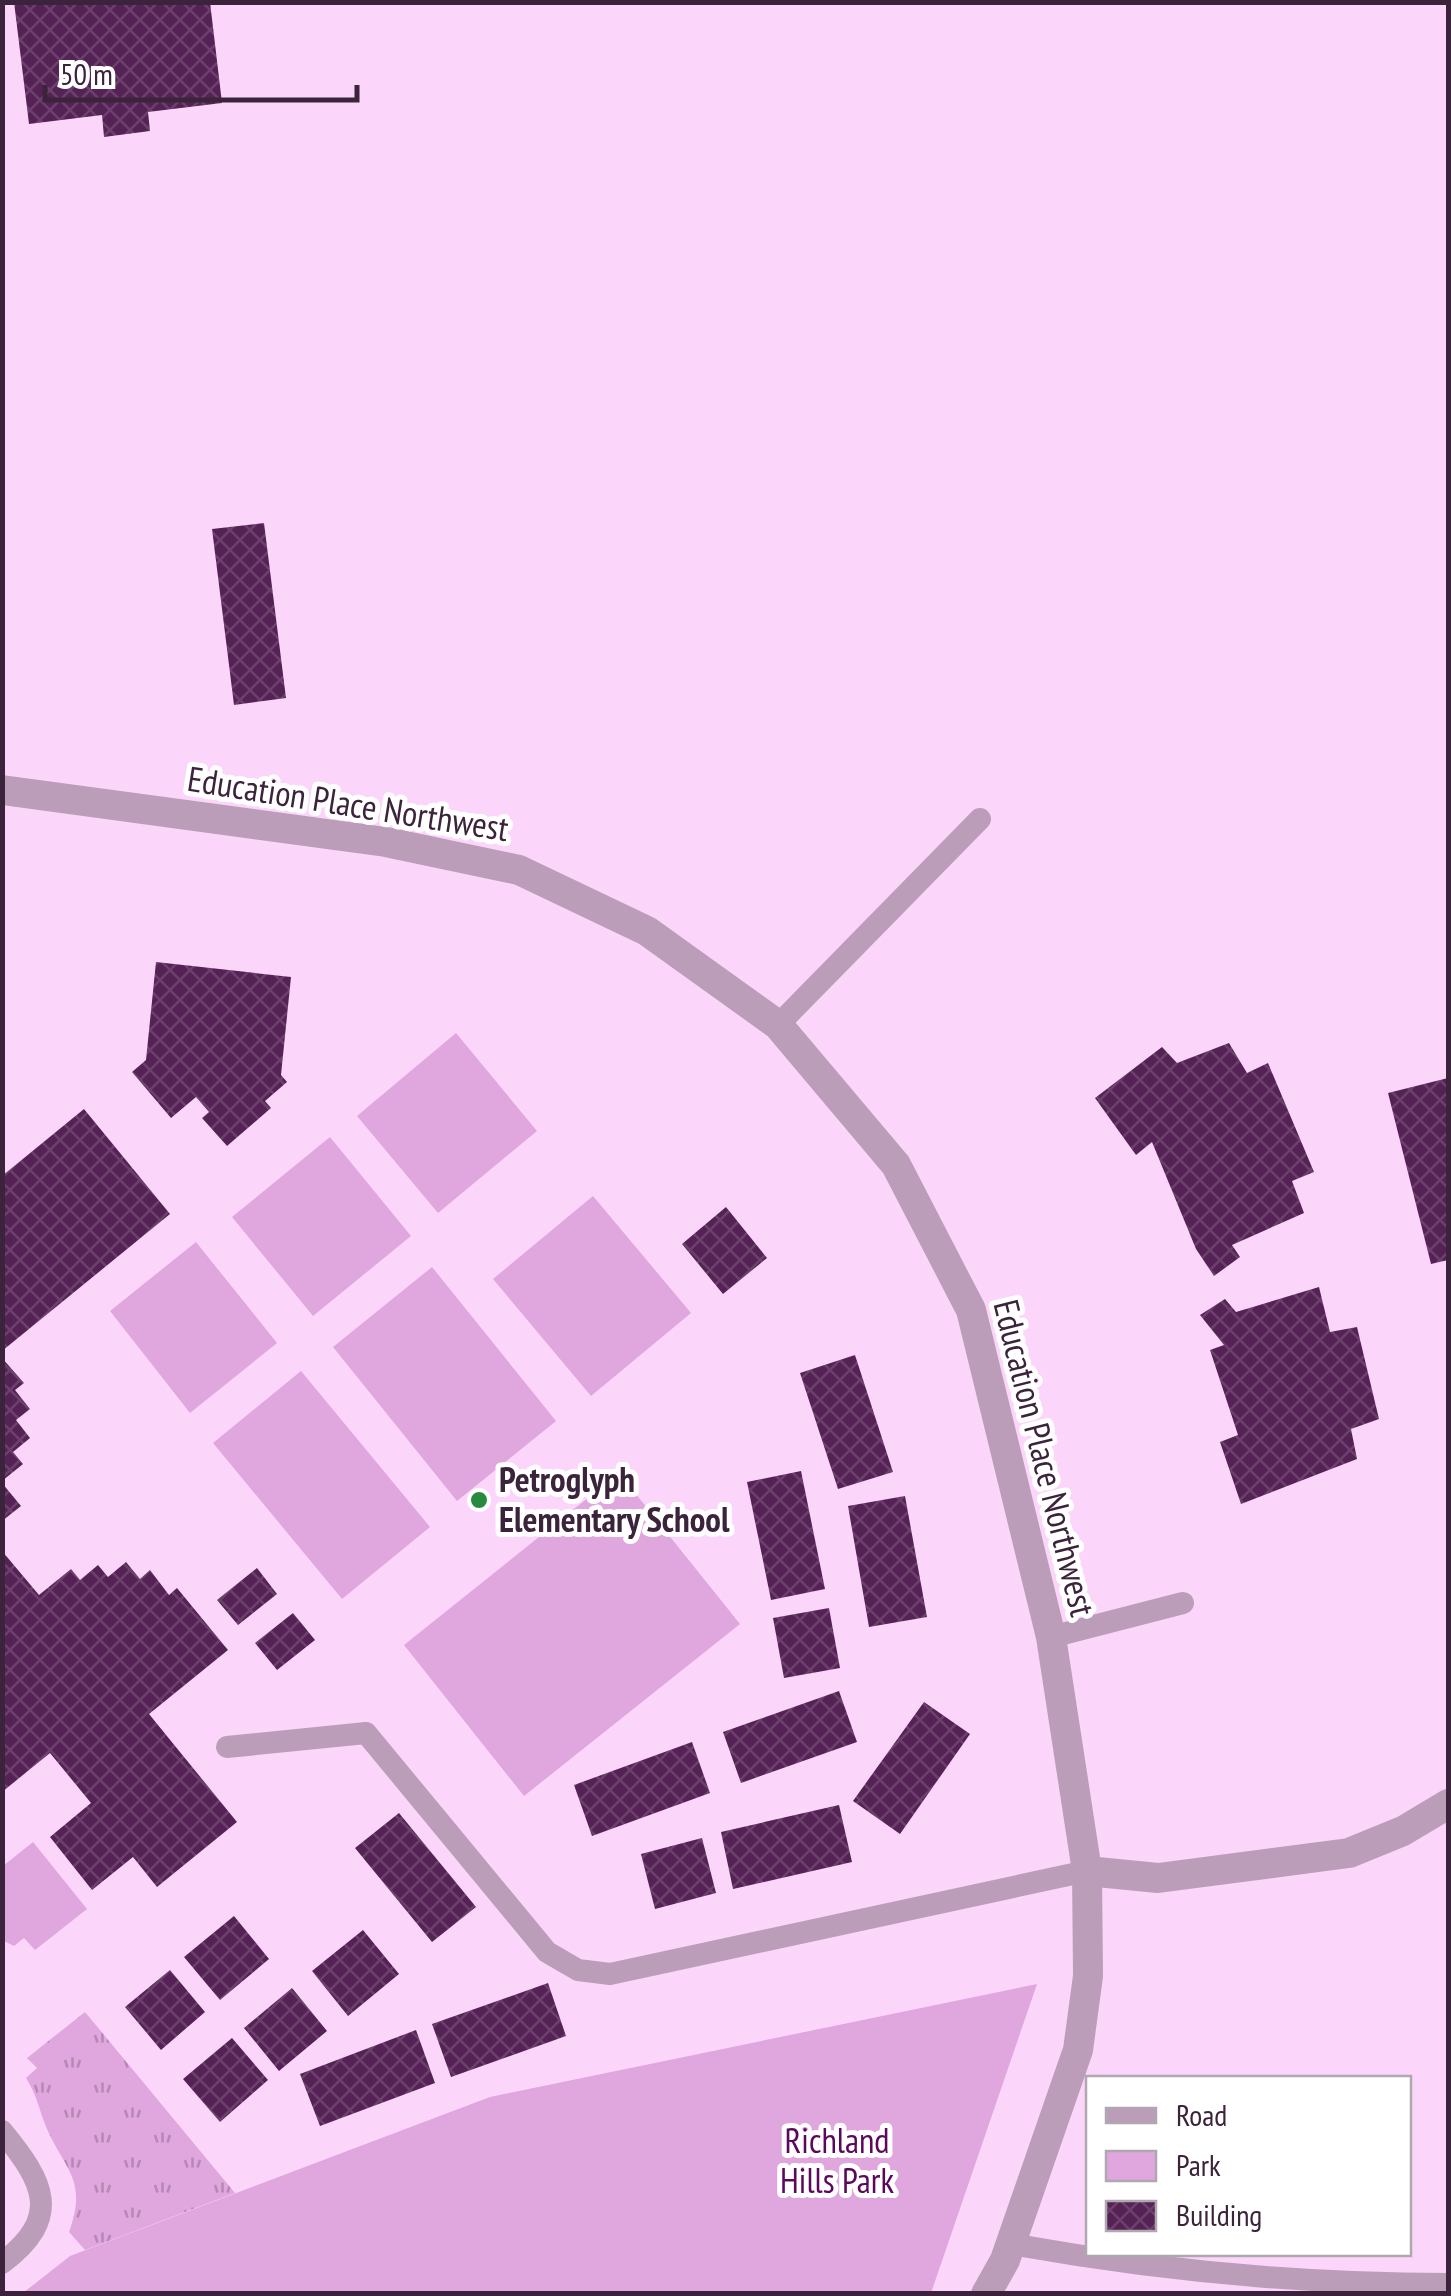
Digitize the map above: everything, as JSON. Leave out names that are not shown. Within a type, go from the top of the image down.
[{"type":"street","name":"Education Place Northwest","points":[[2,790],[386,842],[520,870],[647,931],[778,1025],[896,1165],[972,1310],[1051,1637],[1087,1871],[1088,1976],[1078,2050],[1011,2244],[986,2294]]},
{"type":"street","points":[[1087,1871],[1158,1878],[1348,1853],[1402,1832],[1448,1804]]},
{"type":"lane","points":[[778,1025],[980,819]]},
{"type":"lane","points":[[1051,1637],[1183,1603]]},
{"type":"lane","points":[[228,1747],[366,1732],[548,1952],[578,1970],[610,1974],[1087,1871]]},
{"type":"lane","points":[[2,2131],[39,2181],[43,2212],[25,2246],[2,2263]]},
{"type":"lane","points":[[1011,2244],[1086,2258],[1368,2288],[1448,2284]]},
{"type":"green space","points":[[456,1033],[537,1131],[438,1213],[357,1116]]},
{"type":"green space","points":[[330,1137],[411,1236],[313,1316],[232,1217]]},
{"type":"green space","points":[[593,1196],[691,1313],[591,1396],[493,1279]]},
{"type":"green space","points":[[196,1242],[277,1343],[190,1413],[110,1311]]},
{"type":"green space","points":[[432,1267],[556,1421],[457,1501],[333,1347]]},
{"type":"green space","points":[[301,1371],[430,1527],[342,1599],[213,1443]]},
{"type":"green space","points":[[619,1473],[740,1624],[524,1796],[404,1645]]},
{"type":"green space","points":[[33,1842],[87,1909],[35,1950],[24,1938],[14,1946],[2,1940],[3,1866]]},
{"type":"green space","name":"Richland Hills Park","points":[[1037,1984],[931,2293],[23,2293],[70,2256],[490,2097]]},
{"type":"green space","points":[[85,2012],[235,2193],[85,2250],[69,2232],[76,2200],[72,2176],[26,2078],[37,2068],[27,2058]]},
{"type":"building","points":[[14,2],[210,2],[222,103],[148,112],[150,131],[104,137],[102,115],[29,124]]},
{"type":"building","points":[[264,523],[286,698],[234,705],[212,529]]},
{"type":"building","points":[[156,962],[291,977],[281,1075],[287,1082],[265,1101],[271,1108],[227,1146],[202,1118],[209,1112],[196,1097],[171,1118],[132,1072],[146,1060]]},
{"type":"building","points":[[1229,1043],[1247,1073],[1268,1063],[1314,1172],[1292,1181],[1304,1213],[1232,1245],[1240,1257],[1214,1276],[1196,1249],[1152,1142],[1136,1155],[1095,1098],[1162,1047],[1177,1063]]},
{"type":"building","points":[[1448,1078],[1448,1260],[1431,1264],[1388,1093]]},
{"type":"building","points":[[84,1109],[170,1214],[2,1351],[2,1176]]},
{"type":"building","points":[[726,1207],[767,1258],[723,1294],[682,1244]]},
{"type":"building","points":[[1319,1287],[1330,1332],[1357,1327],[1379,1419],[1351,1429],[1357,1459],[1241,1504],[1220,1442],[1238,1435],[1210,1350],[1224,1345],[1200,1315],[1225,1299],[1236,1312]]},
{"type":"building","points":[[855,1355],[893,1472],[838,1489],[800,1373]]},
{"type":"building","points":[[2,1358],[24,1383],[15,1390],[30,1409],[16,1420],[30,1438],[13,1452],[23,1464],[2,1481]]},
{"type":"building","points":[[801,1471],[825,1589],[771,1600],[747,1482]]},
{"type":"building","points":[[2,1483],[21,1506],[2,1521]]},
{"type":"building","points":[[905,1496],[927,1617],[869,1627],[848,1506]]},
{"type":"building","points":[[2,1551],[39,1595],[71,1569],[80,1580],[98,1565],[108,1577],[126,1562],[140,1579],[150,1570],[169,1595],[177,1588],[228,1650],[149,1714],[237,1822],[157,1887],[133,1857],[92,1890],[50,1837],[91,1803],[50,1753],[2,1792]]},
{"type":"building","points":[[257,1568],[277,1594],[238,1625],[217,1600]]},
{"type":"building","points":[[829,1608],[840,1668],[784,1678],[773,1618]]},
{"type":"building","points":[[293,1613],[315,1640],[277,1670],[255,1643]]},
{"type":"building","points":[[839,1691],[857,1742],[741,1783],[723,1732]]},
{"type":"building","points":[[924,1702],[970,1734],[900,1834],[853,1801]]},
{"type":"building","points":[[692,1742],[710,1793],[592,1836],[574,1785]]},
{"type":"building","points":[[839,1805],[852,1862],[733,1889],[721,1832]]},
{"type":"building","points":[[399,1813],[476,1907],[432,1942],[355,1848]]},
{"type":"building","points":[[702,1838],[716,1893],[655,1909],[641,1854]]},
{"type":"building","points":[[234,1916],[269,1959],[220,2000],[184,1957]]},
{"type":"building","points":[[363,1930],[399,1974],[348,2016],[312,1971]]},
{"type":"building","points":[[170,1970],[205,2012],[161,2050],[125,2007]]},
{"type":"building","points":[[548,1983],[566,2036],[451,2077],[432,2024]]},
{"type":"building","points":[[292,1988],[327,2031],[279,2071],[244,2028]]},
{"type":"building","points":[[416,2030],[435,2083],[320,2126],[300,2074]]},
{"type":"building","points":[[232,2038],[268,2080],[220,2122],[183,2079]]},
{"type":"place","name":"Petroglyph Elementary School","points":[[479,1500]]}]
